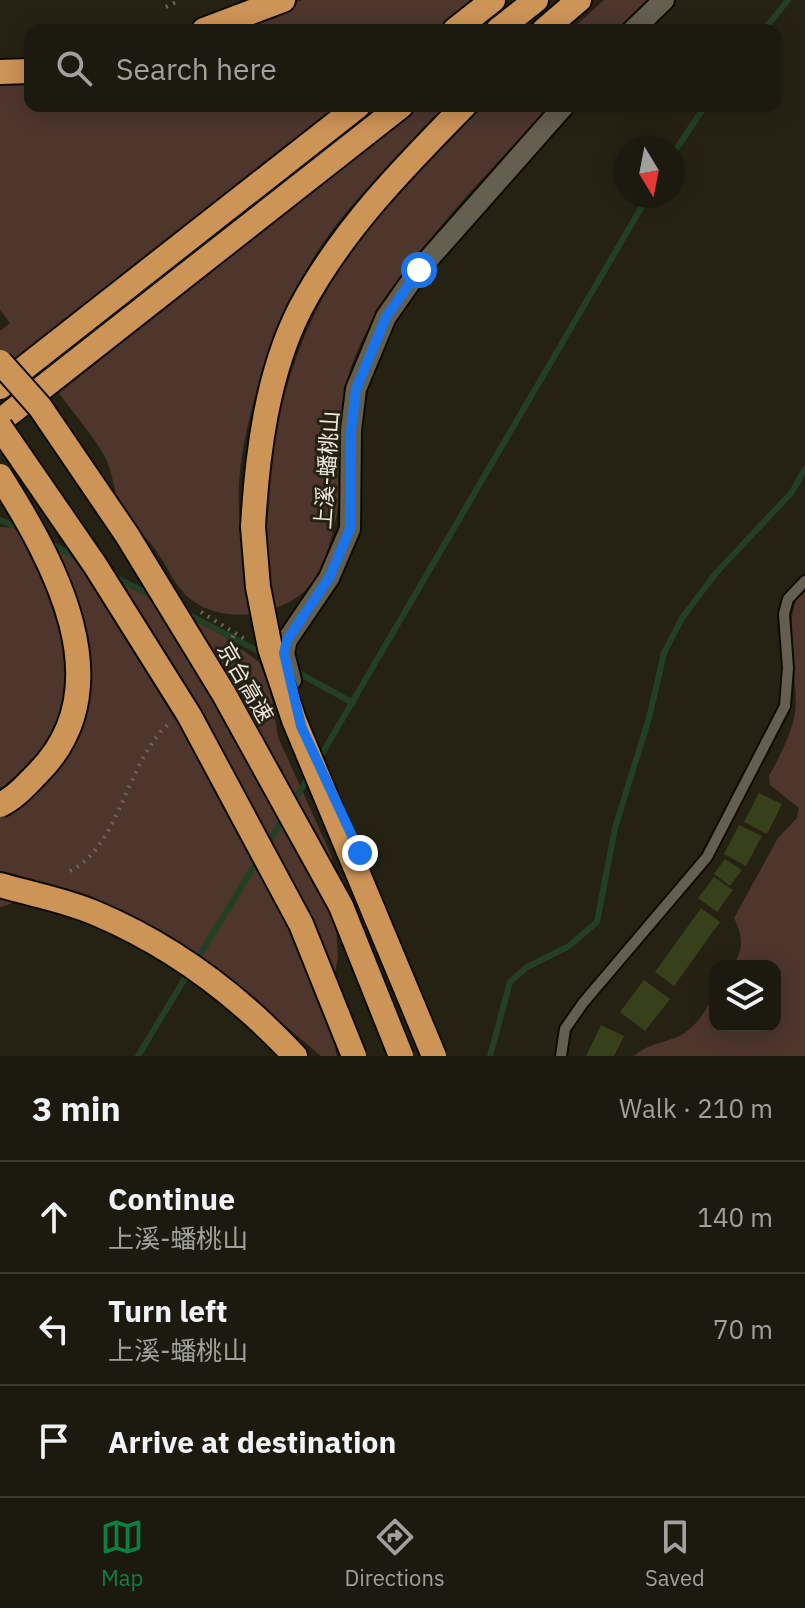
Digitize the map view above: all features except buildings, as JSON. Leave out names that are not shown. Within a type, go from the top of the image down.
[{"type":"highway","points":[[220,24],[283,0]]},
{"type":"highway","points":[[463,24],[493,0]]},
{"type":"highway","points":[[506,24],[536,0]]},
{"type":"highway","points":[[551,24],[579,0]]},
{"type":"highway","points":[[0,72],[24,71]]},
{"type":"highway","points":[[0,387],[350,112]]},
{"type":"highway","points":[[0,421],[393,112]]},
{"type":"highway","points":[[434,1056],[294,720],[270,648],[258,587],[253,527],[262,437],[300,310],[336,252],[384,188],[458,112]]},
{"type":"highway","name":"京台高速","points":[[0,362],[40,407],[127,535],[224,694],[341,906],[401,1056]]},
{"type":"highway","points":[[0,427],[95,565],[189,715],[301,924],[354,1056]]},
{"type":"highway","points":[[0,476],[30,523],[62,585],[76,642],[77,700],[55,756],[11,800],[0,805]]},
{"type":"highway","points":[[0,885],[94,912],[185,961],[260,1018],[295,1056]]},
{"type":"street","points":[[639,24],[664,0]]},
{"type":"street","name":"上溪-蟠桃山","points":[[434,1056],[360,853],[301,726],[284,653],[287,640],[329,578],[350,529],[351,430],[356,389],[386,317],[419,270],[559,112]]},
{"type":"lane","points":[[561,1056],[565,1029],[583,1003],[707,857],[778,720],[788,688],[784,614],[788,599],[805,581]]},
{"type":"path","points":[[166,7],[180,0]]},
{"type":"path","points":[[219,659],[235,633]]},
{"type":"path","points":[[70,871],[82,865],[95,849],[148,751],[164,727],[177,717]]},
{"type":"shaded area","points":[[302,0],[475,0],[444,24],[248,24]]},
{"type":"shaded area","points":[[604,0],[650,0],[628,24],[578,24]]},
{"type":"shaded area","points":[[24,81],[24,112],[331,112],[0,372],[0,331],[10,323],[0,310],[0,85]]},
{"type":"shaded area","points":[[414,112],[442,112],[379,176],[331,232],[302,278],[272,344],[249,418],[239,489],[240,519],[268,517],[273,452],[285,392],[304,338],[329,287],[360,240],[396,194],[479,112],[544,112],[441,226],[414,259],[369,326],[354,359],[344,400],[338,506],[325,557],[314,581],[283,605],[267,611],[234,615],[211,610],[191,600],[153,546],[124,515],[105,457],[59,393]]},
{"type":"shaded area","points":[[0,527],[19,528],[76,556],[218,632],[259,662],[270,687],[278,737],[332,857],[338,958],[327,1010],[337,1056],[321,1056],[269,1012],[91,919],[13,903],[0,907],[0,815],[10,809],[0,786]]},
{"type":"shaded area","points":[[805,590],[805,1056],[634,1056],[688,1030],[709,1003],[709,1032],[781,1032],[781,960],[736,960],[741,942],[734,918],[778,838],[797,818],[799,808],[770,785],[769,776],[794,718],[796,704],[791,630],[797,599]]},
{"type":"waterway","points":[[769,24],[788,0]]},
{"type":"waterway","points":[[685,136],[701,112]]},
{"type":"waterway","points":[[319,759],[641,208]]},
{"type":"waterway","points":[[490,1056],[510,982],[527,967],[569,946],[597,922],[615,828],[649,718],[664,653],[682,618],[716,573],[792,492],[805,469]]},
{"type":"waterway","points":[[0,520],[22,529]]},
{"type":"waterway","points":[[47,542],[79,559]]},
{"type":"waterway","points":[[111,575],[154,597]]},
{"type":"waterway","points":[[185,613],[264,654]]},
{"type":"waterway","points":[[295,671],[353,703]]},
{"type":"waterway","points":[[292,804],[309,776]]},
{"type":"waterway","points":[[267,845],[284,817]]},
{"type":"waterway","points":[[196,961],[259,858]]},
{"type":"waterway","points":[[138,1056],[190,970]]},
{"type":"route","points":[[360,853],[301,726],[284,653],[287,640],[329,578],[350,529],[353,487],[351,430],[356,389],[386,317],[403,288],[419,270]]}]
